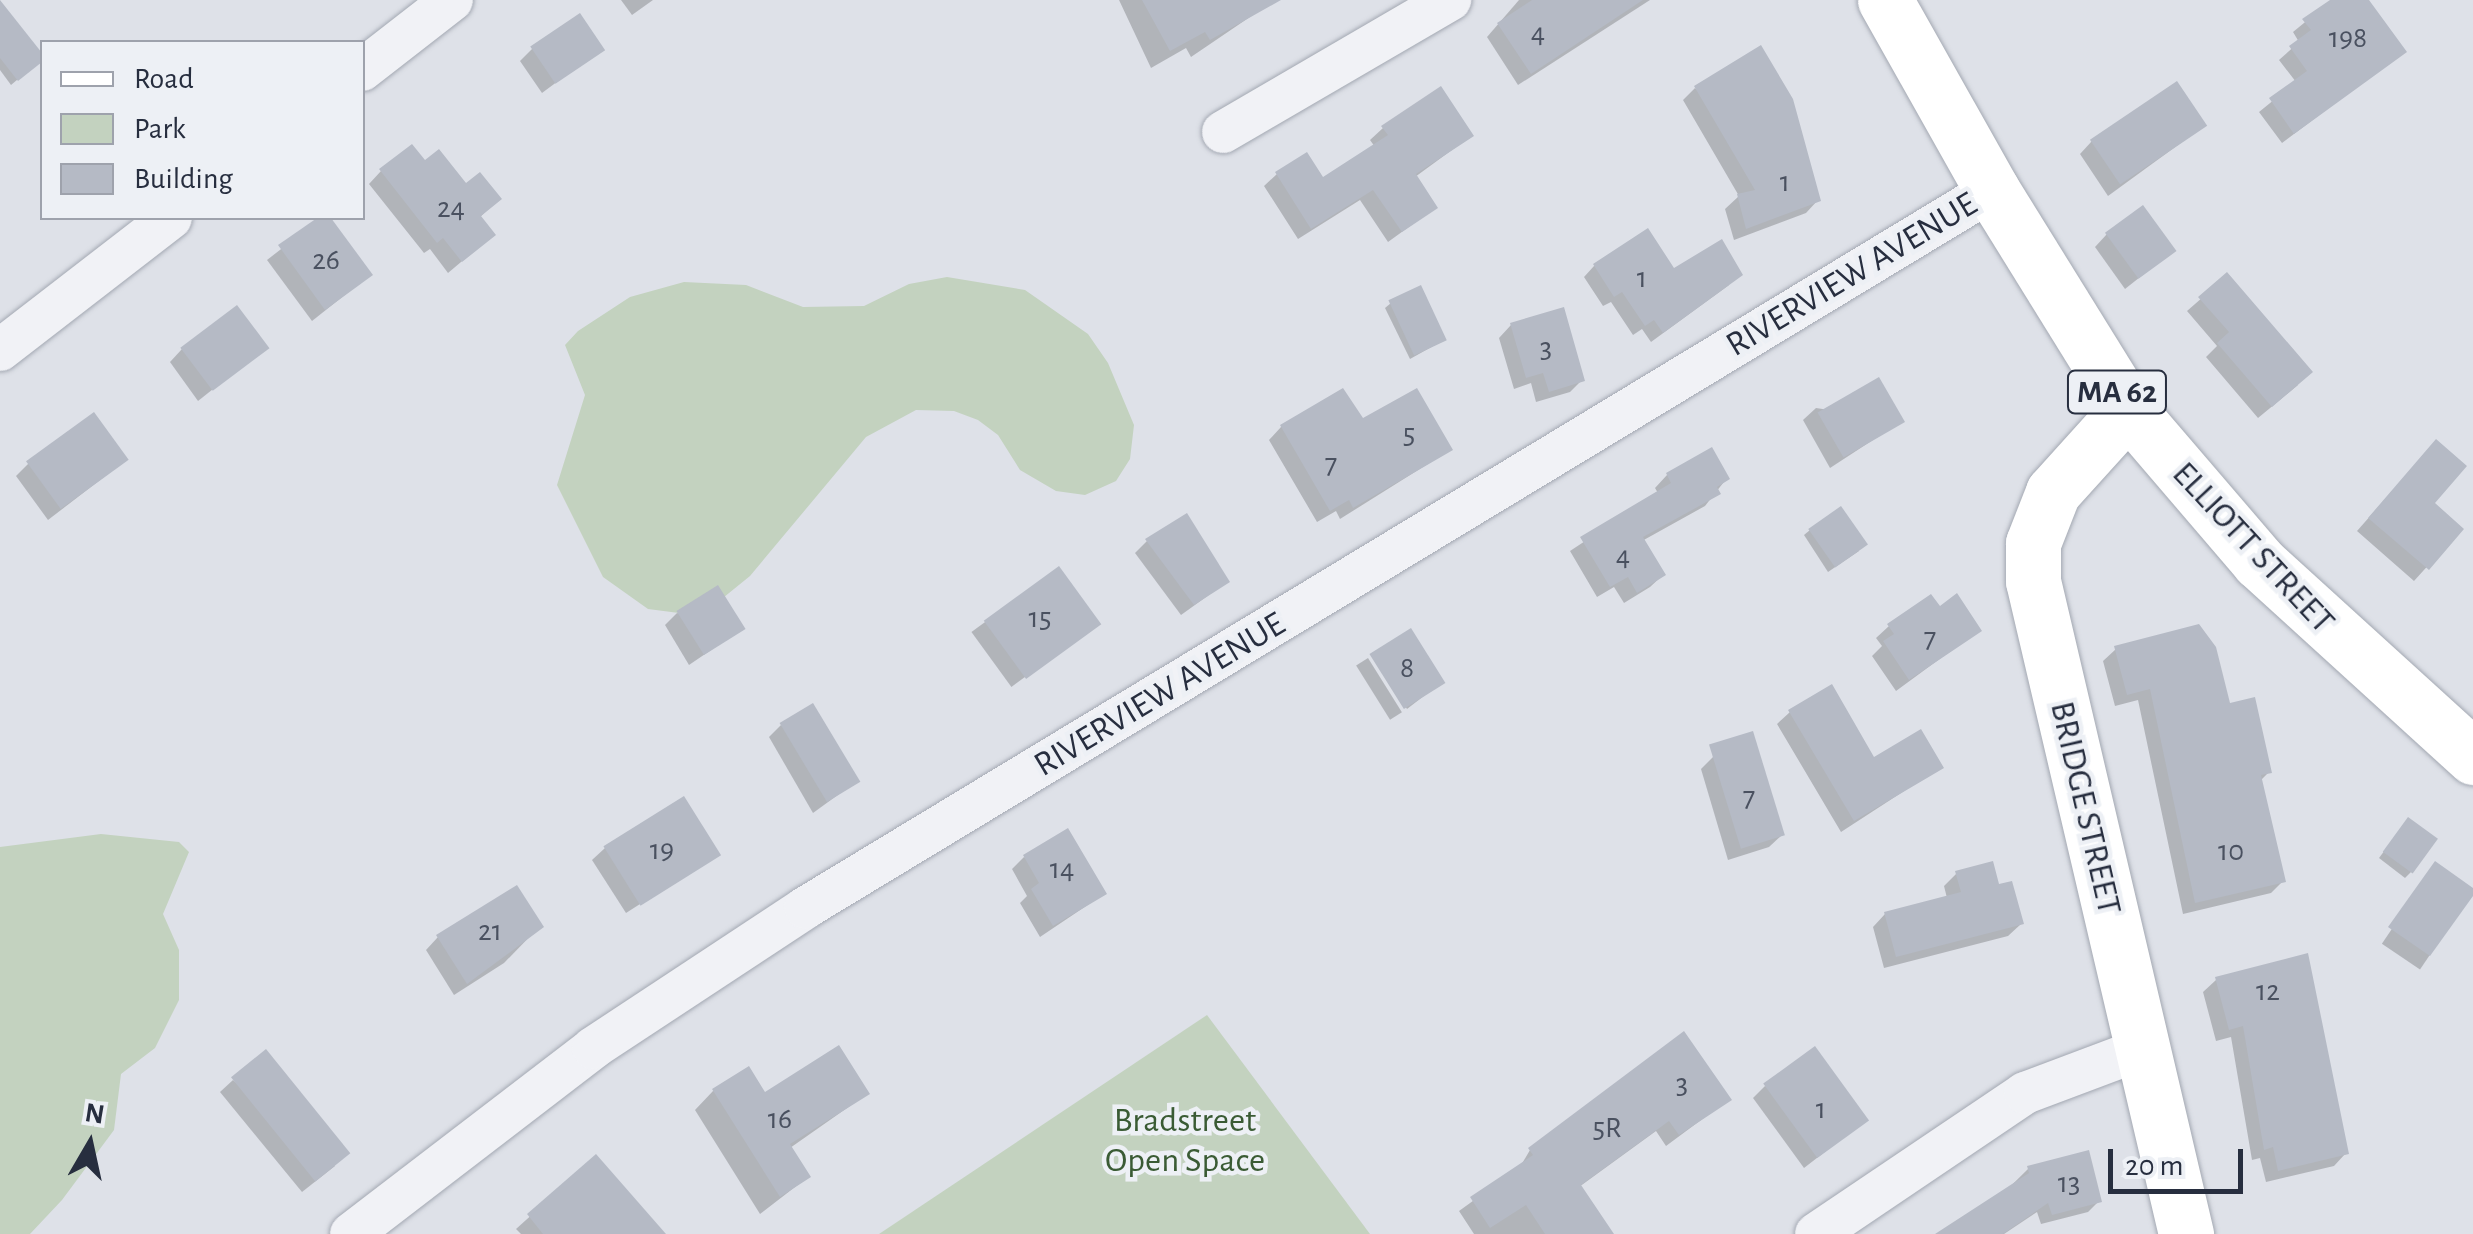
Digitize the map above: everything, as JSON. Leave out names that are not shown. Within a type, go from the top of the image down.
[{"type":"main road","name":"ELLIOTT STREET","points":[[1885,0],[1992,190],[2128,408],[2259,562],[2473,756]]},
{"type":"main road","name":"BRIDGE STREET","points":[[2128,408],[2053,492],[2033,543],[2033,581],[2186,1234]]},
{"type":"street","points":[[365,68],[452,0]]},
{"type":"street","points":[[1223,132],[1450,0]]},
{"type":"street","name":"RIVERVIEW AVENUE","points":[[352,1234],[592,1048],[805,908],[1992,190]]},
{"type":"street","points":[[0,350],[168,220]]},
{"type":"street","points":[[1816,1234],[2025,1093],[2142,1049]]},
{"type":"green space","points":[[947,277],[1025,290],[1088,334],[1108,363],[1134,425],[1130,459],[1116,481],[1085,495],[1056,491],[1020,470],[998,435],[978,420],[954,411],[916,410],[866,437],[750,576],[713,606],[679,613],[648,609],[603,577],[557,485],[585,395],[565,345],[578,331],[630,297],[684,282],[746,285],[803,307],[864,306],[909,284]]},
{"type":"green space","points":[[101,834],[179,842],[189,852],[163,914],[179,950],[179,1000],[155,1048],[121,1074],[114,1130],[62,1200],[30,1234],[0,1234],[0,847]]},
{"type":"green space","name":"Bradstreet Open Space","points":[[1207,1015],[1370,1234],[879,1234]]},
{"type":"building","points":[[0,0],[40,50],[40,64],[18,81],[0,58]]},
{"type":"building","points":[[1142,0],[1281,0],[1210,40],[1205,32],[1170,51]]},
{"type":"building","points":[[1532,0],[1643,0],[1531,74],[1497,23]]},
{"type":"building","points":[[2330,0],[2369,0],[2407,52],[2294,134],[2269,98],[2307,71],[2289,46],[2311,30],[2302,19]]},
{"type":"building","points":[[580,13],[605,50],[555,84],[530,47]]},
{"type":"building","points":[[1761,45],[1793,99],[1821,201],[1746,229],[1737,194],[1755,190],[1694,86]]},
{"type":"building","points":[[2177,81],[2207,126],[2120,184],[2090,140]]},
{"type":"building","points":[[1441,86],[1474,136],[1416,174],[1438,208],[1402,232],[1373,190],[1311,229],[1275,172],[1307,152],[1323,177],[1388,135],[1381,126]]},
{"type":"building","points":[[412,144],[425,160],[439,149],[466,183],[480,172],[502,199],[481,216],[496,235],[462,262],[443,238],[437,243],[379,169]]},
{"type":"building","points":[[2143,205],[2177,251],[2138,279],[2105,233]]},
{"type":"building","points":[[314,220],[332,220],[373,275],[325,310],[278,245]]},
{"type":"building","points":[[1648,228],[1674,268],[1722,239],[1743,275],[1663,333],[1654,320],[1645,326],[1622,292],[1614,297],[1593,264]]},
{"type":"building","points":[[2227,272],[2313,372],[2272,407],[2217,343],[2229,332],[2198,297]]},
{"type":"building","points":[[1421,285],[1447,340],[1414,355],[1388,300]]},
{"type":"building","points":[[237,305],[269,348],[213,391],[180,348]]},
{"type":"building","points":[[1564,307],[1585,381],[1549,392],[1543,373],[1526,378],[1510,323]]},
{"type":"building","points":[[1879,377],[1905,422],[1844,458],[1818,412]]},
{"type":"building","points":[[1343,388],[1363,418],[1417,388],[1453,450],[1353,508],[1349,500],[1330,511],[1280,425]]},
{"type":"building","points":[[94,412],[129,460],[61,509],[26,461]]},
{"type":"building","points":[[2436,439],[2467,466],[2435,503],[2464,529],[2429,570],[2368,518]]},
{"type":"building","points":[[1712,447],[1730,479],[1717,487],[1721,494],[1643,537],[1666,575],[1637,593],[1628,577],[1610,587],[1580,537],[1671,483],[1666,473]]},
{"type":"building","points":[[1841,506],[1868,545],[1835,567],[1808,529]]},
{"type":"building","points":[[1187,513],[1230,582],[1194,605],[1145,539]]},
{"type":"building","points":[[1059,566],[1101,624],[1026,679],[984,621]]},
{"type":"building","points":[[718,585],[746,629],[704,655],[676,611]]},
{"type":"building","points":[[1957,593],[1982,631],[1909,680],[1883,641],[1894,634],[1887,624],[1931,594],[1940,606]]},
{"type":"building","points":[[2199,624],[2216,647],[2230,703],[2255,697],[2272,773],[2261,775],[2286,882],[2195,903],[2150,689],[2127,695],[2114,646]]},
{"type":"building","points":[[1411,628],[1445,683],[1404,709],[1369,654]]},
{"type":"building","points":[[1832,684],[1874,757],[1921,729],[1944,768],[1854,821],[1788,710]]},
{"type":"building","points":[[813,703],[860,782],[827,802],[780,723]]},
{"type":"building","points":[[1753,731],[1785,835],[1741,849],[1709,744]]},
{"type":"building","points":[[684,796],[721,855],[641,906],[603,846]]},
{"type":"building","points":[[2408,817],[2438,839],[2413,874],[2383,852]]},
{"type":"building","points":[[1068,828],[1107,894],[1053,926],[1031,889],[1039,883],[1023,855]]},
{"type":"building","points":[[1993,861],[1999,884],[2012,881],[2024,924],[1896,957],[1884,912],[1961,892],[1955,871]]},
{"type":"building","points":[[2435,861],[2473,888],[2473,896],[2430,956],[2388,927]]},
{"type":"building","points":[[517,885],[544,927],[467,984],[436,935]]},
{"type":"building","points":[[2308,953],[2349,1154],[2278,1171],[2273,1147],[2264,1150],[2243,1026],[2229,1030],[2215,977]]},
{"type":"building","points":[[1684,1031],[1732,1100],[1679,1135],[1669,1121],[1581,1185],[1614,1234],[1545,1234],[1526,1205],[1490,1228],[1470,1197],[1533,1155],[1528,1148]]},
{"type":"building","points":[[839,1045],[870,1094],[790,1144],[811,1177],[780,1197],[712,1089],[749,1066],[765,1092]]},
{"type":"building","points":[[1815,1046],[1869,1120],[1817,1158],[1763,1084]]},
{"type":"building","points":[[266,1049],[350,1153],[315,1181],[231,1077]]},
{"type":"building","points":[[2089,1150],[2102,1202],[2052,1215],[2048,1203],[2003,1234],[1935,1234],[2029,1173],[2027,1166]]},
{"type":"building","points":[[596,1154],[666,1234],[543,1234],[527,1214]]}]
